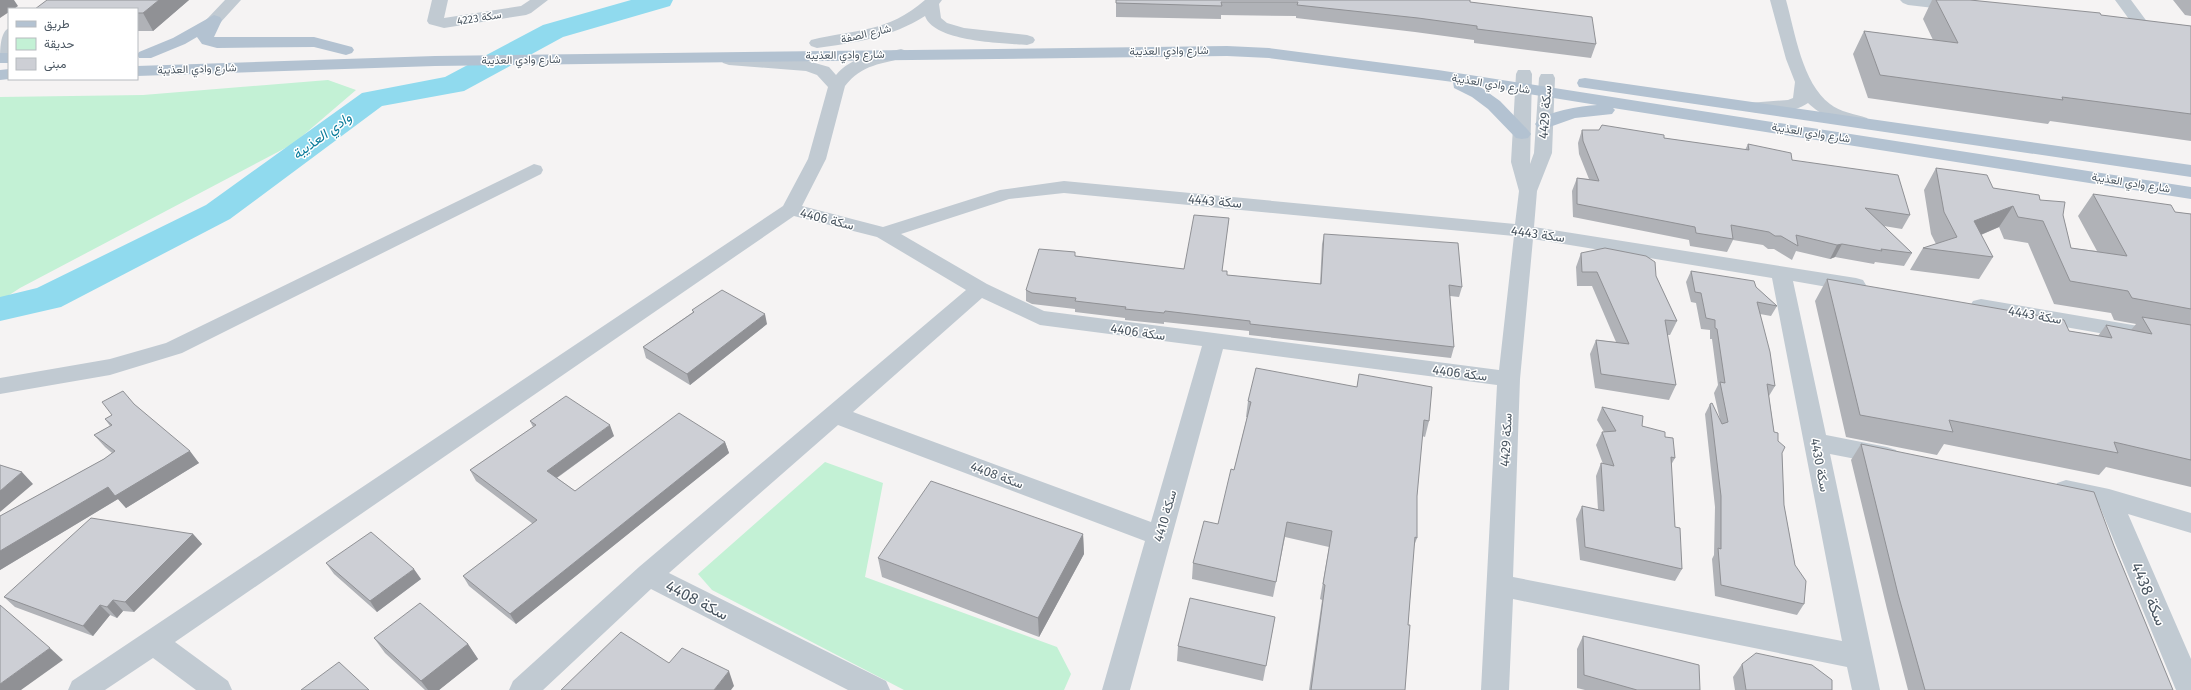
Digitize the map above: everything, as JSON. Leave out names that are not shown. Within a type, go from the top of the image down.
[{"type":"main road","points":[[214,20],[206,33],[205,37],[208,41],[217,43],[314,42],[346,50]]},
{"type":"main road","points":[[141,55],[179,41],[214,20]]},
{"type":"main road","name":"شارع وادي العذيبة","points":[[138,70],[435,62],[694,51],[817,43],[1229,39],[1269,42],[1547,85],[1751,107],[1861,122],[1980,134],[2187,171]]},
{"type":"main road","name":"شارع وادي العذيبة","points":[[141,55],[446,48],[902,54],[1227,50],[1269,53],[1438,75],[1524,82]]},
{"type":"main road","points":[[1438,75],[1469,88],[1489,100],[1505,114],[1522,134]]},
{"type":"main road","name":"شارع وادي العذيبة","points":[[1547,85],[1649,108],[2191,193]]},
{"type":"main road","points":[[1544,124],[1563,115],[1588,110],[1649,108]]},
{"type":"main road","points":[[2173,154],[2187,171]]},
{"type":"street","points":[[214,20],[233,0]]},
{"type":"street","name":"سكة 4223","points":[[440,0],[436,21],[444,23],[526,10],[540,0]]},
{"type":"street","points":[[1751,107],[1791,105],[1801,100],[1802,84],[1778,0]]},
{"type":"street","points":[[1908,0],[1978,8]]},
{"type":"street","points":[[2119,24],[2150,28],[2123,0]]},
{"type":"street","name":"شارع الصفة","points":[[933,2],[935,21],[943,28],[979,35],[1027,40]]},
{"type":"street","name":"شارع الصفة","points":[[817,43],[848,39],[892,29],[910,20],[933,2]]},
{"type":"street","points":[[5,58],[0,52],[0,44],[8,33]]},
{"type":"street","points":[[694,51],[808,66],[823,71],[837,86]]},
{"type":"street","points":[[82,690],[790,209],[817,159],[837,86],[846,74],[864,62],[902,54]]},
{"type":"street","name":"سكة 4429","points":[[1524,82],[1520,162],[1528,191]]},
{"type":"street","points":[[1802,84],[1815,101],[1823,108],[1861,122]]},
{"type":"street","name":"سكة 4429","points":[[1495,690],[1509,379],[1528,191],[1543,153],[1547,85]]},
{"type":"street","points":[[0,386],[46,379],[144,359],[174,348],[534,170]]},
{"type":"street","name":"سكة 4443","points":[[884,233],[1007,194],[1064,187],[1524,231],[1871,287]]},
{"type":"street","name":"سكة 4406","points":[[790,209],[884,233],[980,289],[1040,318],[1214,342],[1509,379]]},
{"type":"street","name":"سكة 4430","points":[[1781,272],[1866,690]]},
{"type":"street","name":"سكة 4408","points":[[523,690],[648,576],[980,289]]},
{"type":"street","name":"سكة 4443","points":[[1963,303],[2191,342]]},
{"type":"street","name":"سكة 4410","points":[[1116,690],[1214,342]]},
{"type":"street","name":"سكة 4408","points":[[834,414],[1160,536]]},
{"type":"street","points":[[1815,442],[1908,460]]},
{"type":"street","points":[[2047,487],[2109,498],[2191,523]]},
{"type":"street","name":"سكة 4438","points":[[2109,498],[2190,690]]},
{"type":"street","name":"سكة 4408","points":[[648,576],[876,690]]},
{"type":"street","points":[[1500,585],[1859,658]]},
{"type":"street","points":[[153,642],[218,690]]},
{"type":"green space","points":[[328,80],[356,90],[293,144],[20,288],[0,301],[0,97],[143,95]]},
{"type":"green space","points":[[825,462],[883,483],[865,577],[1057,647],[1071,674],[1064,690],[904,690],[712,590],[698,574]]},
{"type":"building","points":[[47,0],[159,0],[143,13],[138,13],[138,8],[36,8]]},
{"type":"building","points":[[1116,0],[1470,0],[1470,2],[1592,17],[1596,44],[1477,29],[1477,26],[1418,18],[1297,5],[1298,2],[1221,2],[1222,6],[1116,3]]},
{"type":"building","points":[[1936,0],[1970,0],[2100,13],[2101,15],[2191,26],[2191,114],[2062,97],[2063,100],[1880,75],[1864,31],[1958,43]]},
{"type":"building","points":[[1602,125],[1664,135],[1664,138],[1749,150],[1748,144],[1791,153],[1792,160],[1898,175],[1910,215],[1865,208],[1912,253],[1881,249],[1882,251],[1842,244],[1837,245],[1796,235],[1798,246],[1781,236],[1775,236],[1769,232],[1731,225],[1733,239],[1696,233],[1695,227],[1577,204],[1577,178],[1599,181],[1583,141],[1582,130],[1599,130]]},
{"type":"building","points":[[1936,168],[1987,175],[1993,188],[2039,195],[2040,200],[2065,202],[2063,215],[2071,248],[2127,256],[2093,194],[2171,205],[2175,212],[2191,214],[2191,309],[2132,298],[2128,291],[2070,281],[2043,221],[2018,217],[2013,206],[1974,221],[1993,257],[1923,248],[1957,237],[1944,212]]},
{"type":"building","points":[[1194,215],[1229,218],[1222,271],[1227,271],[1227,275],[1321,284],[1324,234],[1458,243],[1462,287],[1449,285],[1454,347],[1250,324],[1250,321],[1165,311],[1164,313],[1125,309],[1126,307],[1075,301],[1076,298],[1032,293],[1026,290],[1039,249],[1075,252],[1075,256],[1184,269]]},
{"type":"building","points":[[1605,248],[1646,256],[1655,262],[1656,276],[1677,321],[1665,320],[1676,385],[1601,374],[1596,340],[1629,344],[1597,272],[1582,272],[1581,253]]},
{"type":"building","points":[[1691,271],[1754,281],[1756,287],[1777,306],[1757,302],[1770,352],[1775,386],[1767,384],[1774,432],[1778,433],[1778,441],[1785,447],[1782,453],[1784,505],[1795,565],[1806,581],[1804,604],[1721,585],[1718,548],[1721,549],[1721,496],[1710,404],[1712,403],[1722,424],[1728,422],[1720,382],[1725,383],[1717,329],[1715,328],[1715,320],[1706,318],[1701,293],[1695,292]]},
{"type":"building","points":[[1827,279],[2064,320],[2069,331],[2112,338],[2106,325],[2152,334],[2142,317],[2191,325],[2191,460],[2114,442],[2118,453],[1949,420],[1953,432],[1860,415]]},
{"type":"building","points":[[722,290],[765,314],[687,374],[643,347],[694,312],[692,310]]},
{"type":"building","points":[[1256,368],[1357,387],[1359,374],[1432,387],[1429,421],[1424,420],[1417,496],[1417,538],[1415,537],[1408,625],[1410,625],[1405,690],[1311,690],[1325,585],[1323,584],[1332,531],[1287,522],[1276,582],[1193,563],[1204,521],[1218,524],[1231,469],[1234,470],[1251,402],[1248,401]]},
{"type":"building","points":[[123,391],[134,404],[190,451],[115,496],[108,487],[0,551],[0,516],[104,459],[115,451],[94,435],[112,425],[105,419],[112,415],[102,402]]},
{"type":"building","points":[[566,396],[610,425],[547,471],[575,491],[679,413],[725,442],[510,614],[463,576],[537,520],[470,470],[536,425],[530,421]]},
{"type":"building","points":[[1602,407],[1643,416],[1642,426],[1665,432],[1665,437],[1673,438],[1675,458],[1671,457],[1675,527],[1680,528],[1682,569],[1585,547],[1582,506],[1604,511],[1601,463],[1614,466],[1602,432],[1616,431]]},
{"type":"building","points":[[1861,444],[2094,492],[2114,546],[2173,690],[1925,690],[1898,594]]},
{"type":"building","points":[[0,465],[22,472],[0,491]]},
{"type":"building","points":[[931,481],[1083,534],[1038,618],[878,558]]},
{"type":"building","points":[[91,518],[193,534],[125,602],[113,600],[107,607],[100,605],[83,626],[4,597]]},
{"type":"building","points":[[371,532],[414,569],[370,601],[326,563]]},
{"type":"building","points":[[1190,598],[1275,617],[1266,666],[1178,646]]},
{"type":"building","points":[[420,603],[468,644],[421,681],[374,638]]},
{"type":"building","points":[[0,605],[50,648],[0,684]]},
{"type":"building","points":[[621,632],[669,663],[682,648],[729,671],[714,690],[561,690]]},
{"type":"building","points":[[1583,636],[1699,665],[1700,690],[1637,690],[1584,675]]},
{"type":"building","points":[[1756,653],[1812,665],[1832,680],[1832,690],[1746,690],[1742,664]]},
{"type":"building","points":[[339,662],[369,690],[301,690]]},
{"type":"waterway","name":"وادي العذيبة","points":[[0,309],[48,298],[218,212],[373,99],[453,85],[553,31],[660,0]]}]
